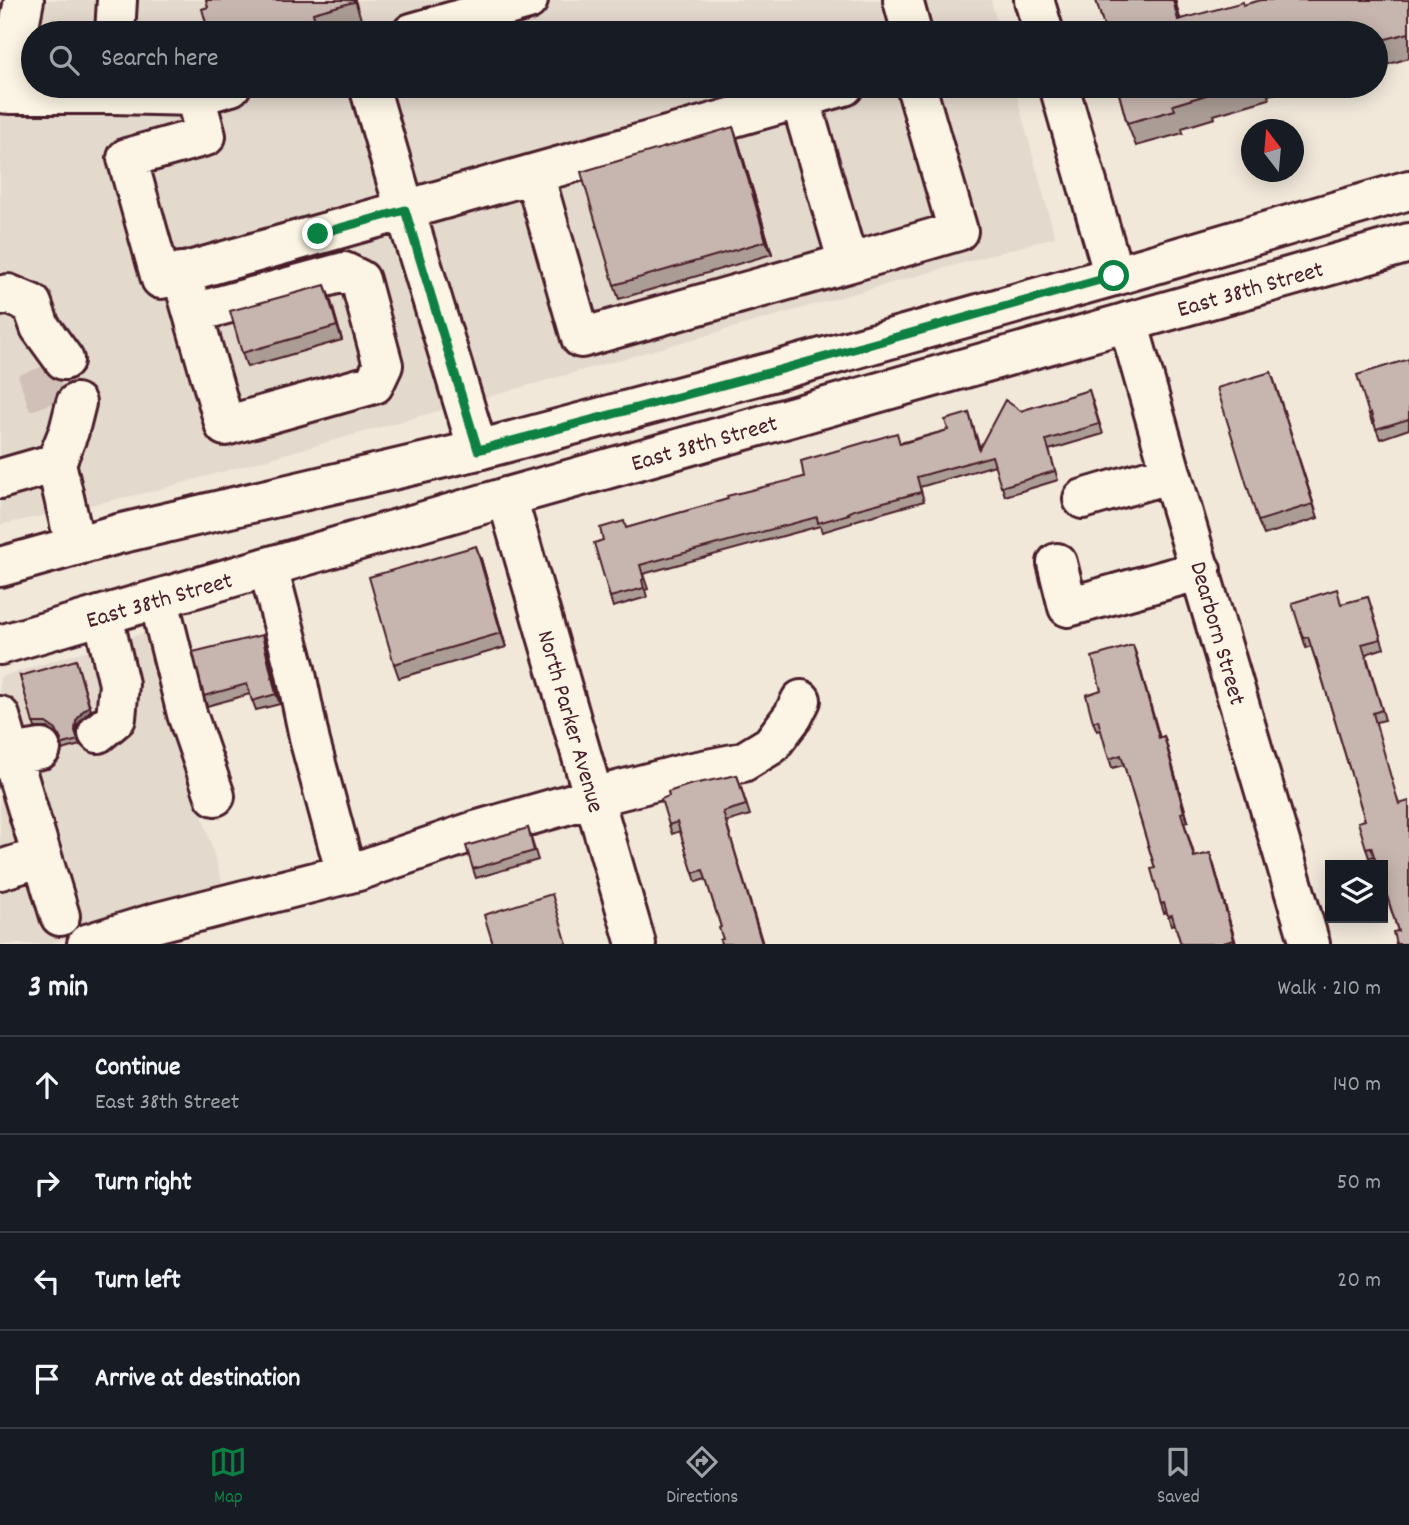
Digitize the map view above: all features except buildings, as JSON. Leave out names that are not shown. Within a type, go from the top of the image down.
[{"type":"main road","points":[[116,21],[117,0]]},
{"type":"main road","points":[[454,21],[528,0]]},
{"type":"main road","points":[[903,0],[909,21]]},
{"type":"main road","points":[[1034,0],[1040,21]]},
{"type":"main road","points":[[6,94],[15,13]]},
{"type":"main road","points":[[212,98],[206,136],[127,158],[160,279],[800,98],[848,263]]},
{"type":"main road","points":[[372,98],[478,450]]},
{"type":"main road","points":[[534,174],[582,338],[958,231],[919,98]]},
{"type":"main road","points":[[1062,98],[1114,276]]},
{"type":"main road","name":"East 38th Street","points":[[0,567],[75,545],[478,450],[779,370],[1409,190]]},
{"type":"main road","name":"East 38th Street","points":[[0,645],[507,497],[1409,243]]},
{"type":"main road","points":[[181,272],[225,426],[374,384],[383,365],[360,280],[344,272],[193,313]]},
{"type":"main road","points":[[0,296],[8,294],[32,304],[50,364]]},
{"type":"main road","name":"Dearborn Street","points":[[1128,322],[1310,944]]},
{"type":"main road","points":[[0,479],[63,427],[75,545]]},
{"type":"main road","points":[[1083,499],[1171,473]]},
{"type":"main road","name":"North Parker Avenue","points":[[507,497],[636,944]]},
{"type":"main road","points":[[1057,563],[1068,607],[1200,570]]},
{"type":"main road","points":[[268,567],[295,669],[310,742],[346,874]]},
{"type":"main road","points":[[157,600],[187,714],[215,796]]},
{"type":"main road","points":[[98,733],[116,718],[103,689],[107,634],[100,616]]},
{"type":"main road","points":[[87,944],[158,922],[346,874],[475,831],[594,797],[682,774],[743,762],[771,745],[793,716],[801,700]]},
{"type":"main road","points":[[14,734],[42,857],[60,916]]},
{"type":"main road","points":[[0,870],[42,857]]},
{"type":"shaded area","points":[[0,0],[991,0],[997,21],[21,21],[21,98],[1017,98],[1055,237],[154,491],[0,525]]},
{"type":"shaded area","points":[[147,632],[224,888],[49,944],[0,944],[0,677]]},
{"type":"tunnel","points":[[36,369],[50,411]]},
{"type":"route","points":[[318,234],[405,210],[478,450],[779,370],[1114,276]]}]
